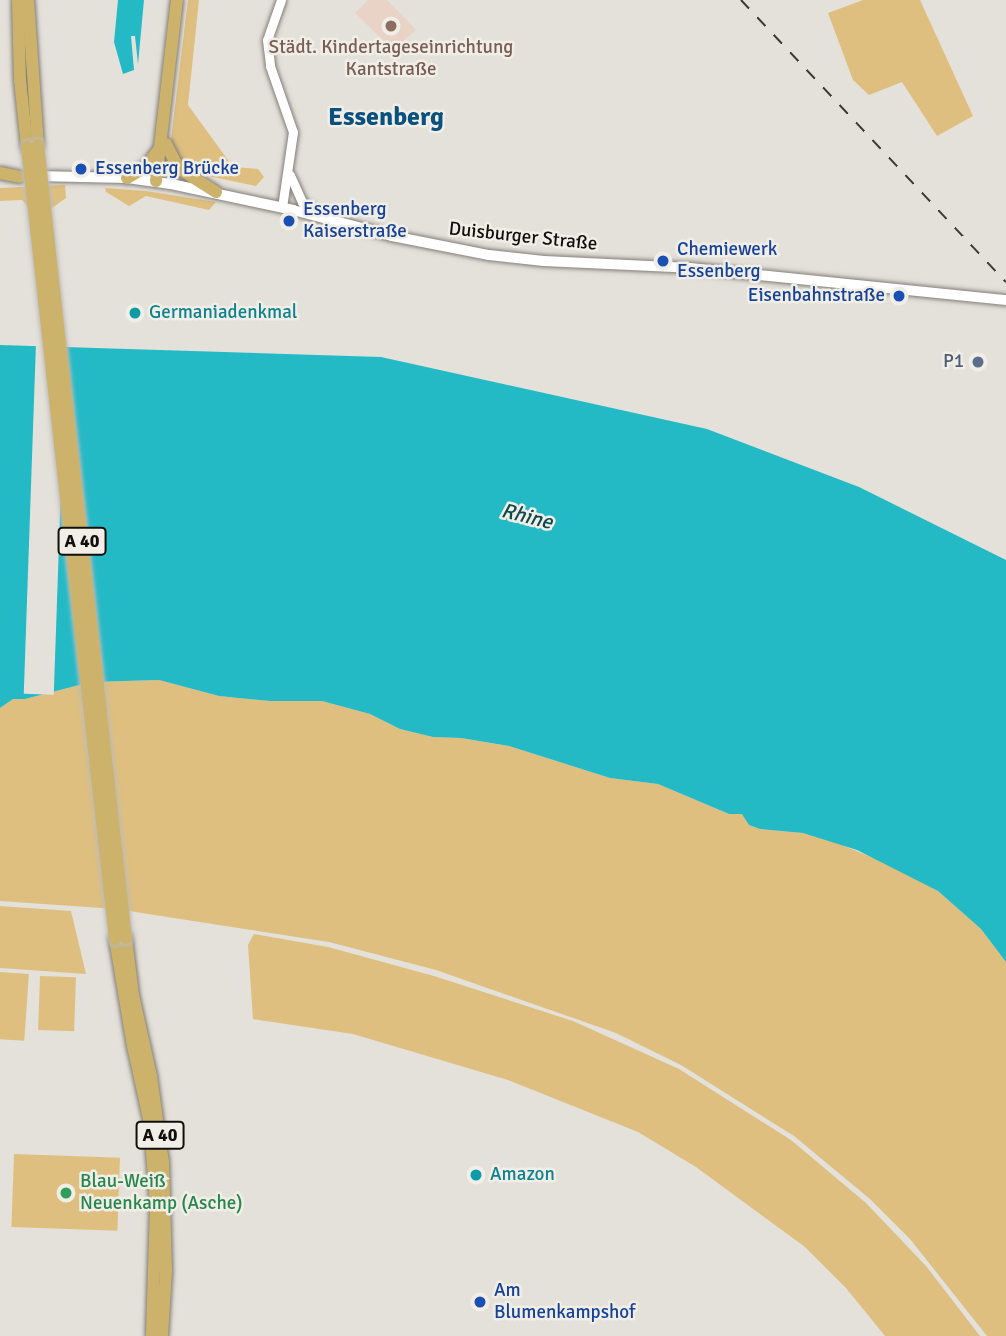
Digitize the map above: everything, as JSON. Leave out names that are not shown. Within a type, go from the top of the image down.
[{"type":"highway","name":"A 40","points":[[18,0],[20,80],[33,146]]},
{"type":"highway","name":"A 40","points":[[28,0],[33,146],[120,938],[133,1046],[150,1123],[156,1206],[152,1336]]},
{"type":"highway","points":[[159,182],[177,0]]},
{"type":"highway","points":[[127,178],[152,161],[163,145]]},
{"type":"highway","points":[[163,145],[178,168],[216,192]]},
{"type":"highway","points":[[0,173],[20,177]]},
{"type":"highway","name":"A 40","points":[[120,938],[153,1088],[163,1162],[166,1272],[162,1336]]},
{"type":"main road","name":"Duisburger Straße","points":[[0,178],[127,178],[159,182],[216,192],[393,236],[489,255],[544,261],[690,268],[1006,300]]},
{"type":"street","points":[[281,0],[269,31],[268,50],[270,66],[290,120],[293,148],[282,207]]},
{"type":"street","points":[[289,173],[302,202],[321,216]]},
{"type":"shaded area","points":[[188,0],[199,0],[188,105],[233,167],[258,169],[264,177],[256,186],[189,172],[170,148]]},
{"type":"shaded area","name":"Städt. Kindertageseinrichtung Kantstraße","points":[[368,0],[387,0],[416,30],[393,50],[355,13]]},
{"type":"shaded area","points":[[863,0],[920,0],[973,116],[937,136],[902,82],[869,95],[853,80],[828,13]]},
{"type":"shaded area","points":[[65,185],[66,198],[38,218],[22,200],[0,201],[0,188]]},
{"type":"shaded area","points":[[105,188],[146,191],[216,202],[209,210],[146,196],[129,206],[106,192]]},
{"type":"shaded area","points":[[159,680],[219,696],[270,701],[322,701],[370,714],[400,729],[433,737],[461,738],[509,746],[610,778],[658,784],[729,814],[743,814],[749,825],[760,829],[803,833],[830,840],[895,867],[938,891],[981,929],[1006,962],[1006,1336],[987,1336],[910,1239],[870,1199],[794,1136],[681,1065],[616,1033],[436,970],[329,942],[116,909],[0,901],[0,708],[13,699],[25,699],[91,682]]},
{"type":"shaded area","points":[[0,906],[71,911],[86,974],[0,968]]},
{"type":"shaded area","points":[[254,934],[328,947],[434,976],[573,1021],[679,1069],[791,1140],[866,1203],[926,1266],[980,1336],[885,1336],[846,1288],[805,1247],[696,1167],[638,1132],[508,1080],[353,1034],[253,1019],[248,945]]},
{"type":"shaded area","points":[[0,972],[29,974],[24,1041],[0,1039]]},
{"type":"shaded area","points":[[40,976],[76,977],[74,1031],[38,1030]]},
{"type":"shaded area","name":"Blau-Weiß Neuenkamp (Asche)","points":[[14,1154],[120,1158],[117,1231],[11,1227]]},
{"type":"water","points":[[118,0],[144,0],[138,64],[135,36],[131,36],[134,70],[123,74],[114,42]]},
{"type":"water","name":"Rhine","points":[[0,345],[381,357],[707,429],[859,487],[1006,560],[1006,962],[981,929],[938,891],[857,850],[803,833],[760,829],[749,825],[742,814],[729,814],[658,784],[610,778],[509,746],[461,738],[433,737],[400,729],[370,714],[322,701],[270,701],[219,696],[159,680],[91,682],[25,699],[13,699],[0,708]]},
{"type":"pier","points":[[36,343],[66,344],[54,695],[24,694]]},
{"type":"railway","points":[[741,0],[1006,282]]},
{"type":"place","name":"Städt. Kindertageseinrichtung Kantstraße","points":[[391,26]]},
{"type":"place","name":"Essenberg Brücke","points":[[81,169]]},
{"type":"place","name":"Essenberg Kaiserstraße","points":[[289,221]]},
{"type":"place","name":"Chemiewerk Essenberg","points":[[663,261]]},
{"type":"place","name":"Eisenbahnstraße","points":[[899,296]]},
{"type":"place","name":"Germaniadenkmal","points":[[135,313]]},
{"type":"place","name":"P1","points":[[978,362]]},
{"type":"place","name":"Amazon","points":[[476,1175]]},
{"type":"place","name":"Blau-Weiß Neuenkamp (Asche)","points":[[66,1193]]},
{"type":"place","name":"Am Blumenkampshof","points":[[480,1302]]},
{"type":"district","name":"Essenberg","points":[[386,118]]}]
